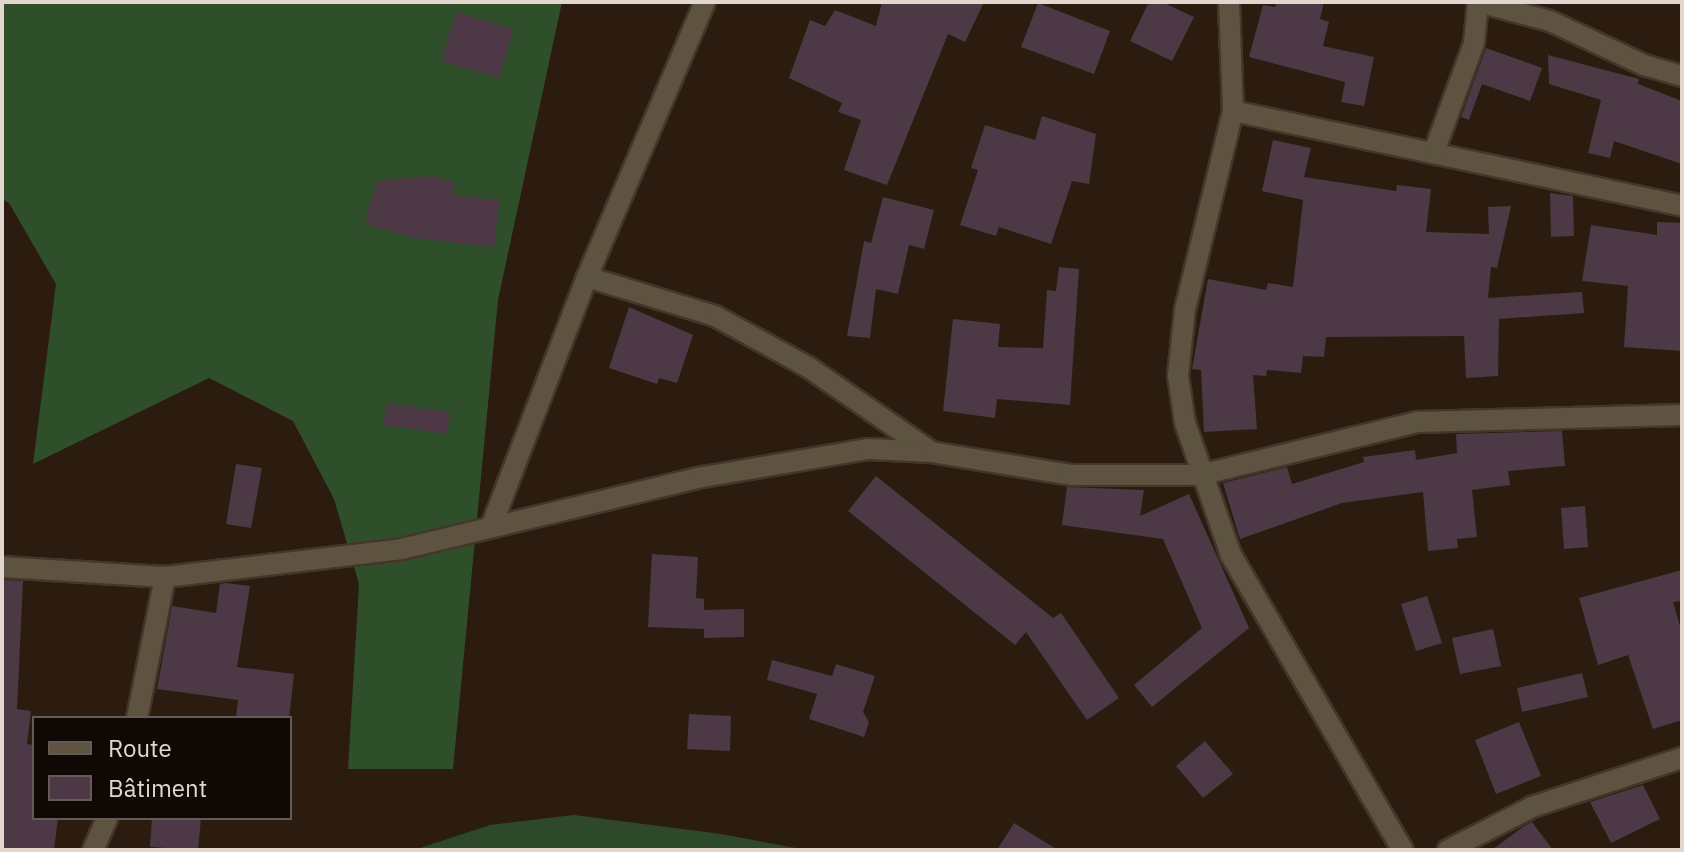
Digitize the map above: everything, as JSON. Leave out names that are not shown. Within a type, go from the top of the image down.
[{"type":"street","points":[[491,527],[587,277],[705,2]]},
{"type":"street","points":[[1229,2],[1233,111],[1197,248],[1180,362],[1185,423],[1200,475],[1231,555],[1403,850]]},
{"type":"street","points":[[1434,152],[1474,43],[1478,2],[1550,21],[1644,65],[1682,76]]},
{"type":"street","points":[[1233,111],[1682,206]]},
{"type":"street","points":[[587,277],[715,316],[808,367],[931,452]]},
{"type":"street","points":[[2,567],[165,577],[402,549],[748,469],[869,449],[931,452],[1072,475],[1200,475],[1417,422],[1682,415]]},
{"type":"street","points":[[137,716],[165,577]]},
{"type":"street","points":[[1448,850],[1532,807],[1682,758]]},
{"type":"street","points":[[93,850],[106,820]]},
{"type":"green space","points":[[2,2],[562,2],[498,300],[453,769],[348,769],[359,584],[334,499],[293,421],[209,378],[33,464],[56,284],[9,203],[2,199]]},
{"type":"green space","points":[[574,815],[721,834],[807,850],[414,850],[490,825]]},
{"type":"building","points":[[882,2],[984,2],[965,42],[948,34],[887,185],[844,170],[861,120],[838,112],[842,103],[789,78],[810,20],[825,26],[835,10],[876,26]]},
{"type":"building","points":[[1149,2],[1162,2],[1194,17],[1172,61],[1130,41]]},
{"type":"building","points":[[1276,2],[1324,2],[1320,19],[1329,22],[1323,46],[1374,57],[1364,106],[1341,102],[1345,82],[1249,57],[1263,5],[1275,7]]},
{"type":"building","points":[[1038,3],[1110,31],[1094,74],[1021,47]]},
{"type":"building","points":[[456,12],[514,29],[499,78],[441,61]]},
{"type":"building","points":[[1486,48],[1542,68],[1530,101],[1482,84],[1469,120],[1461,117]]},
{"type":"building","points":[[1548,55],[1639,79],[1638,84],[1682,101],[1682,164],[1614,141],[1610,158],[1588,153],[1601,100],[1549,84]]},
{"type":"building","points":[[1042,116],[1096,134],[1089,184],[1072,181],[1051,244],[999,227],[996,236],[960,225],[978,170],[971,168],[985,125],[1035,140]]},
{"type":"building","points":[[1273,140],[1311,148],[1304,177],[1396,191],[1397,185],[1431,189],[1426,232],[1489,234],[1488,207],[1511,206],[1497,268],[1491,267],[1488,298],[1582,292],[1584,313],[1499,319],[1498,376],[1466,378],[1464,336],[1326,337],[1324,357],[1303,356],[1301,373],[1267,370],[1266,376],[1253,375],[1257,429],[1204,432],[1201,370],[1192,369],[1208,279],[1266,290],[1268,283],[1293,287],[1303,200],[1262,191]]},
{"type":"building","points":[[432,176],[455,182],[452,195],[500,200],[494,247],[416,238],[365,224],[377,181]]},
{"type":"building","points":[[1550,193],[1573,196],[1574,236],[1551,237]]},
{"type":"building","points":[[883,197],[934,210],[924,249],[909,245],[898,294],[876,289],[870,338],[847,336],[864,241],[871,243]]},
{"type":"building","points":[[1657,222],[1682,223],[1682,351],[1624,347],[1628,286],[1582,281],[1591,225],[1657,235]]},
{"type":"building","points":[[1059,267],[1079,269],[1070,405],[997,399],[995,418],[943,411],[953,319],[1000,324],[998,347],[1043,348],[1047,290],[1056,291]]},
{"type":"building","points":[[629,307],[693,335],[677,383],[659,378],[657,384],[609,368]]},
{"type":"building","points":[[387,403],[450,412],[447,434],[383,425]]},
{"type":"building","points":[[1562,431],[1565,466],[1508,471],[1510,485],[1472,490],[1477,537],[1457,539],[1458,548],[1428,551],[1423,492],[1342,503],[1240,539],[1223,483],[1287,467],[1292,484],[1364,462],[1363,457],[1415,450],[1416,460],[1457,453],[1456,434]]},
{"type":"building","points":[[236,464],[262,468],[251,528],[226,524]]},
{"type":"building","points":[[876,476],[1053,618],[1061,613],[1119,698],[1087,720],[1026,632],[1015,645],[848,511]]},
{"type":"building","points":[[1067,487],[1144,490],[1140,516],[1189,494],[1249,628],[1152,707],[1134,685],[1202,628],[1163,539],[1062,525]]},
{"type":"building","points":[[1585,506],[1588,547],[1564,549],[1561,508]]},
{"type":"building","points":[[652,554],[698,557],[696,598],[704,599],[704,610],[744,609],[744,637],[704,638],[704,629],[648,627]]},
{"type":"building","points":[[1682,570],[1682,601],[1673,602],[1682,633],[1682,720],[1653,729],[1628,655],[1598,665],[1579,598]]},
{"type":"building","points":[[2,580],[23,581],[17,709],[31,711],[27,744],[32,745],[32,820],[58,820],[54,850],[2,850]]},
{"type":"building","points":[[220,584],[250,586],[237,667],[294,674],[289,716],[236,716],[238,700],[157,689],[172,606],[216,613]]},
{"type":"building","points":[[1427,596],[1442,643],[1416,651],[1401,604]]},
{"type":"building","points":[[1493,629],[1501,666],[1460,674],[1452,638]]},
{"type":"building","points":[[772,660],[832,676],[836,664],[875,676],[863,712],[869,722],[864,737],[809,719],[817,694],[767,680]]},
{"type":"building","points":[[1582,673],[1588,697],[1522,712],[1517,688]]},
{"type":"building","points":[[689,714],[731,716],[730,751],[687,749]]},
{"type":"building","points":[[1519,722],[1541,776],[1496,794],[1475,740]]},
{"type":"building","points":[[1205,741],[1233,774],[1203,798],[1176,766]]},
{"type":"building","points":[[1643,785],[1660,819],[1611,843],[1590,802]]},
{"type":"building","points":[[152,820],[201,820],[198,850],[150,847]]},
{"type":"building","points":[[1532,822],[1553,850],[1492,850],[1524,826]]},
{"type":"building","points":[[1014,823],[1058,850],[997,850]]}]
